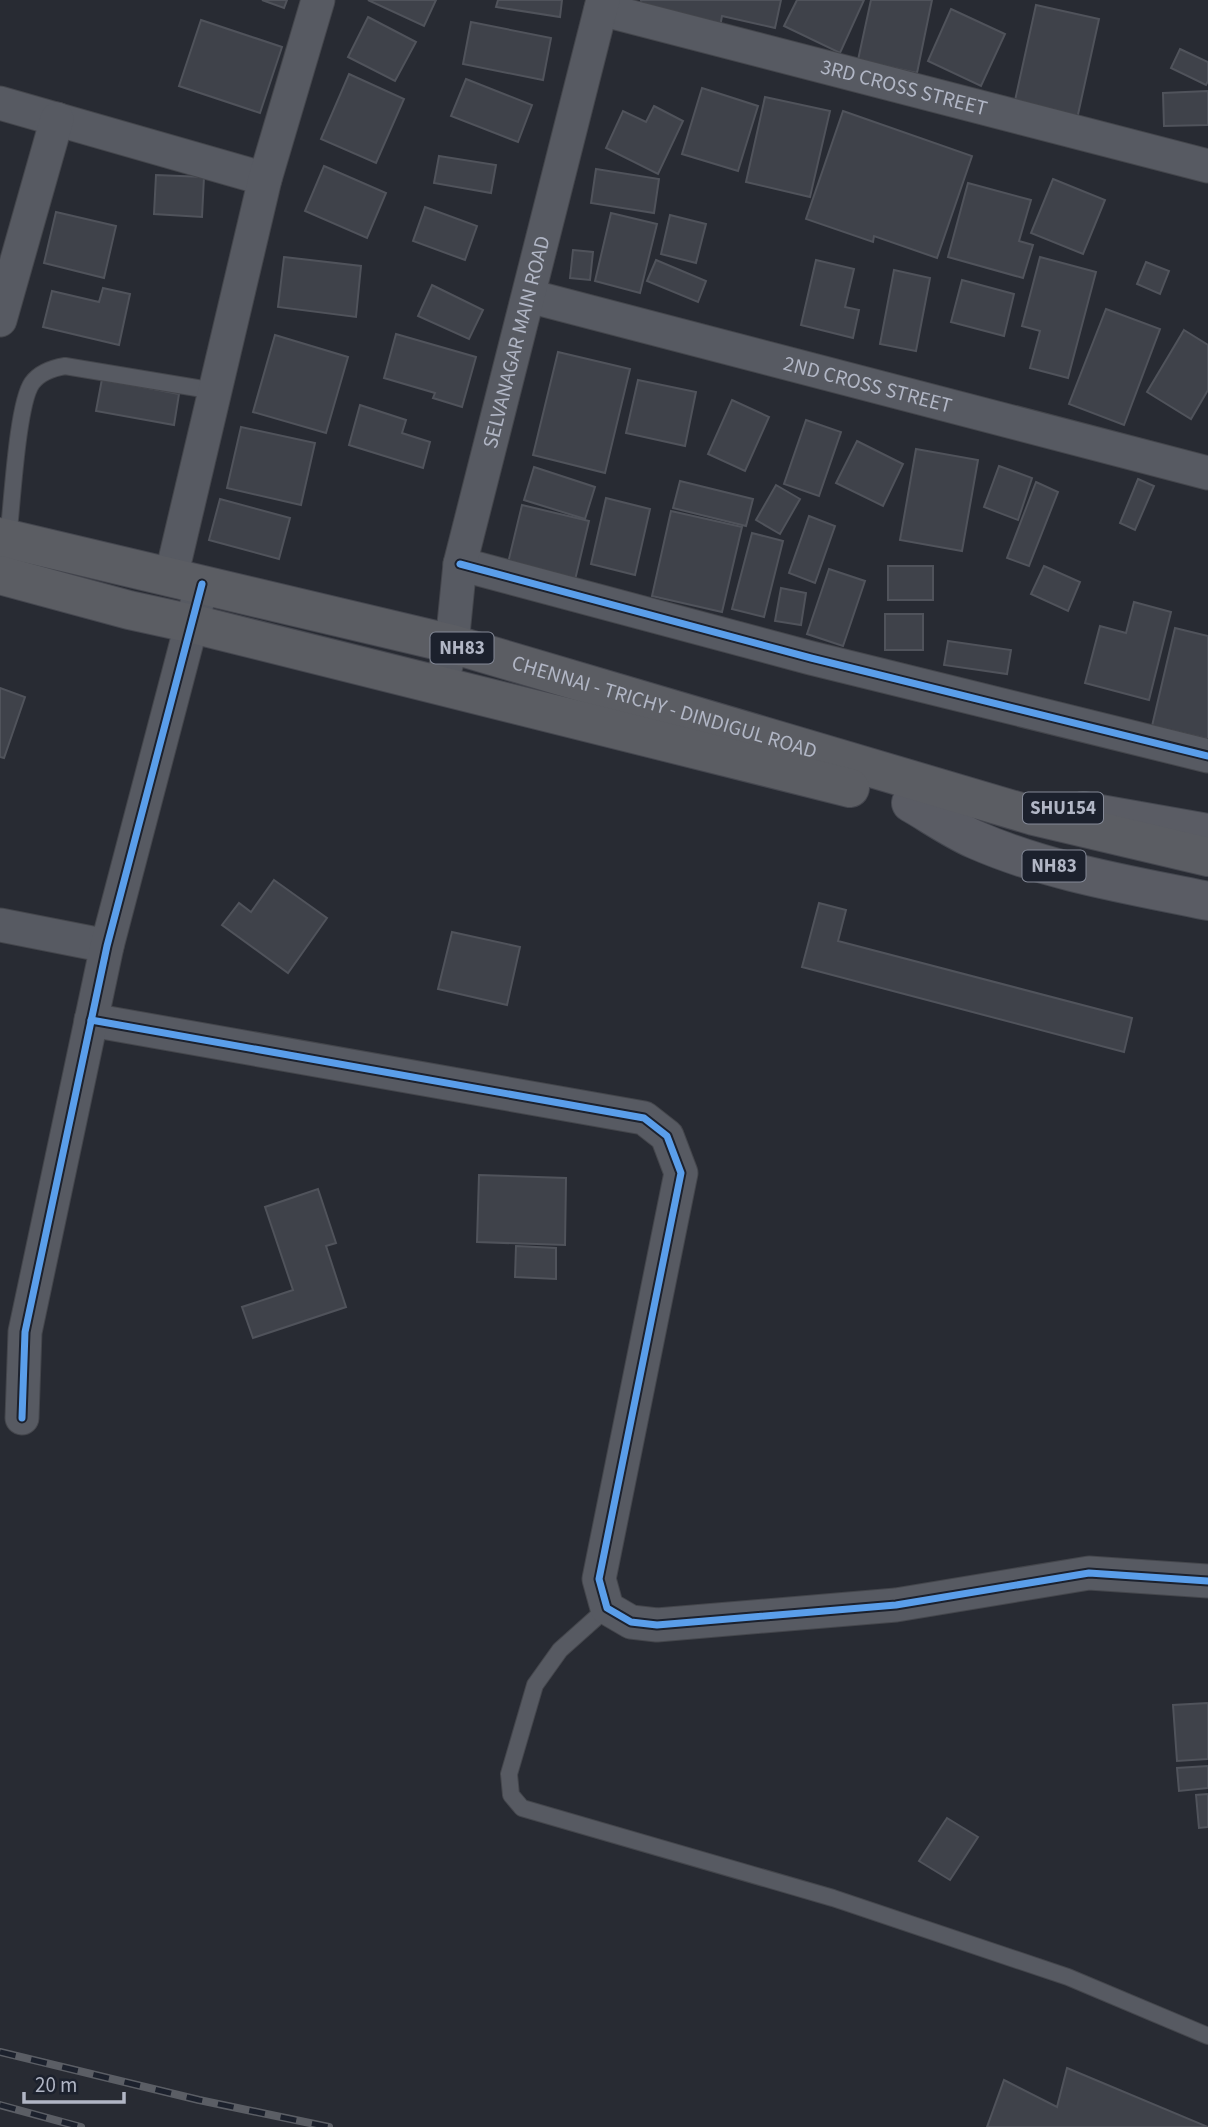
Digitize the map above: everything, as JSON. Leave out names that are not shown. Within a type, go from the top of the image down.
[{"type":"highway","name":"CHENNAI - TRICHY - DINDIGUL ROAD","points":[[4,538],[452,645],[914,793]]},
{"type":"highway","name":"CHENNAI - TRICHY - DINDIGUL ROAD","points":[[0,575],[440,687],[914,793]]},
{"type":"highway","points":[[914,793],[1034,826]]},
{"type":"highway","name":"NH83","points":[[1034,826],[1208,857]]},
{"type":"highway","name":"NH83","points":[[1034,826],[1208,875]]},
{"type":"main road","name":"SHU154","points":[[914,793],[1208,832]]},
{"type":"main road","name":"NH83","points":[[914,793],[975,840],[1029,859],[1106,880],[1208,901]]},
{"type":"street","points":[[22,1418],[26,1332],[91,1020],[107,946],[193,624],[187,581],[215,391],[265,179],[318,0]]},
{"type":"street","name":"3RD CROSS STREET","points":[[602,4],[1208,166]]},
{"type":"street","name":"SELVANAGAR MAIN ROAD","points":[[440,687],[452,645],[460,564],[602,4]]},
{"type":"street","points":[[0,103],[265,179]]},
{"type":"street","points":[[0,320],[57,119]]},
{"type":"street","name":"2ND CROSS STREET","points":[[529,296],[1208,473]]},
{"type":"street","points":[[460,564],[811,658],[1208,757]]},
{"type":"street","points":[[0,925],[107,946]]},
{"type":"street","points":[[91,1020],[644,1118],[667,1136],[681,1173],[599,1579],[607,1608],[631,1622],[657,1625],[896,1605],[1089,1573],[1208,1581]]},
{"type":"lane","points":[[4,538],[23,405],[33,382],[48,370],[65,366],[215,391]]},
{"type":"lane","points":[[607,1608],[560,1650],[535,1685],[509,1774],[511,1795],[522,1808],[833,1898],[1068,1977],[1208,2036]]},
{"type":"building","points":[[262,0],[287,0],[284,8]]},
{"type":"building","points":[[368,0],[436,0],[424,26]]},
{"type":"building","points":[[498,0],[562,0],[560,17],[496,7]]},
{"type":"building","points":[[641,0],[781,0],[775,28],[722,16],[720,27],[639,9]]},
{"type":"building","points":[[797,0],[864,0],[840,53],[784,26]]},
{"type":"building","points":[[871,0],[932,0],[917,73],[858,60]]},
{"type":"building","points":[[1036,5],[1099,19],[1077,119],[1014,105]]},
{"type":"building","points":[[951,9],[1005,34],[981,86],[928,61]]},
{"type":"building","points":[[368,17],[416,42],[395,81],[348,57]]},
{"type":"building","points":[[201,20],[282,47],[260,113],[179,86]]},
{"type":"building","points":[[471,22],[551,38],[543,80],[463,64]]},
{"type":"building","points":[[1180,49],[1208,62],[1206,85],[1171,68]]},
{"type":"building","points":[[349,74],[404,99],[376,163],[321,139]]},
{"type":"building","points":[[466,79],[532,105],[518,142],[451,116]]},
{"type":"building","points":[[702,88],[758,106],[738,171],[682,154]]},
{"type":"building","points":[[1208,91],[1208,125],[1164,126],[1163,93]]},
{"type":"building","points":[[765,97],[830,111],[810,197],[746,182]]},
{"type":"building","points":[[654,106],[683,121],[658,174],[606,148],[623,111],[646,122]]},
{"type":"building","points":[[843,111],[972,156],[937,258],[874,236],[873,242],[806,219]]},
{"type":"building","points":[[439,156],[496,165],[491,193],[434,183]]},
{"type":"building","points":[[324,166],[386,193],[367,238],[305,211]]},
{"type":"building","points":[[596,169],[659,179],[654,213],[591,203]]},
{"type":"building","points":[[156,175],[204,177],[202,217],[154,214]]},
{"type":"building","points":[[1053,179],[1105,200],[1083,254],[1031,233]]},
{"type":"building","points":[[968,183],[1031,200],[1019,241],[1033,245],[1023,278],[948,257]]},
{"type":"building","points":[[425,207],[477,226],[465,260],[413,241]]},
{"type":"building","points":[[56,212],[116,226],[104,278],[44,263]]},
{"type":"building","points":[[611,213],[657,224],[640,293],[595,281]]},
{"type":"building","points":[[670,215],[706,224],[696,263],[661,254]]},
{"type":"building","points":[[573,250],[593,252],[590,280],[570,278]]},
{"type":"building","points":[[284,257],[361,266],[356,317],[278,307]]},
{"type":"building","points":[[1040,257],[1096,272],[1068,378],[1030,368],[1040,331],[1022,326]]},
{"type":"building","points":[[656,260],[706,281],[698,302],[647,281]]},
{"type":"building","points":[[816,260],[854,269],[845,307],[859,310],[853,338],[801,325]]},
{"type":"building","points":[[1146,262],[1169,271],[1160,294],[1137,284]]},
{"type":"building","points":[[894,270],[930,278],[916,351],[880,344]]},
{"type":"building","points":[[962,280],[1014,294],[1004,336],[951,322]]},
{"type":"building","points":[[432,285],[483,310],[469,339],[418,316]]},
{"type":"building","points":[[103,288],[130,294],[119,345],[43,327],[52,291],[99,302]]},
{"type":"building","points":[[1106,309],[1160,329],[1124,425],[1069,404]]},
{"type":"building","points":[[1184,330],[1208,345],[1208,390],[1191,419],[1147,392]]},
{"type":"building","points":[[396,334],[476,357],[462,407],[433,398],[435,393],[384,378]]},
{"type":"building","points":[[275,335],[348,357],[326,433],[253,412]]},
{"type":"building","points":[[558,352],[630,369],[605,473],[533,455]]},
{"type":"building","points":[[102,379],[179,394],[174,425],[96,411]]},
{"type":"building","points":[[638,380],[696,392],[685,446],[626,433]]},
{"type":"building","points":[[732,400],[769,417],[745,471],[708,454]]},
{"type":"building","points":[[360,405],[406,420],[402,433],[430,442],[423,468],[349,445]]},
{"type":"building","points":[[806,420],[841,432],[819,496],[784,484]]},
{"type":"building","points":[[241,427],[315,443],[301,505],[227,488]]},
{"type":"building","points":[[857,441],[903,464],[883,506],[836,483]]},
{"type":"building","points":[[916,449],[978,460],[962,551],[900,540]]},
{"type":"building","points":[[999,466],[1032,478],[1018,520],[984,507]]},
{"type":"building","points":[[534,467],[595,487],[585,519],[524,500]]},
{"type":"building","points":[[1138,479],[1154,486],[1135,530],[1120,523]]},
{"type":"building","points":[[680,481],[753,499],[746,526],[673,508]]},
{"type":"building","points":[[1036,482],[1058,492],[1029,566],[1007,558]]},
{"type":"building","points":[[776,485],[800,499],[780,534],[756,520]]},
{"type":"building","points":[[606,498],[650,509],[635,575],[591,564]]},
{"type":"building","points":[[220,499],[290,518],[279,559],[209,540]]},
{"type":"building","points":[[522,505],[589,521],[575,580],[508,563]]},
{"type":"building","points":[[671,511],[742,527],[722,612],[652,596]]},
{"type":"building","points":[[809,516],[835,526],[815,583],[789,573]]},
{"type":"building","points":[[752,533],[783,541],[764,617],[732,609]]},
{"type":"building","points":[[888,566],[933,566],[933,600],[888,600]]},
{"type":"building","points":[[1044,566],[1080,582],[1068,611],[1031,594]]},
{"type":"building","points":[[829,569],[865,581],[843,646],[807,634]]},
{"type":"building","points":[[781,588],[806,593],[801,625],[775,621]]},
{"type":"building","points":[[1134,602],[1171,612],[1149,700],[1085,683],[1100,626],[1126,633]]},
{"type":"building","points":[[885,614],[923,614],[923,650],[885,650]]},
{"type":"building","points":[[1175,628],[1208,636],[1208,739],[1152,726]]},
{"type":"building","points":[[948,641],[1011,650],[1007,674],[944,665]]},
{"type":"building","points":[[0,688],[25,697],[4,758],[0,757]]},
{"type":"building","points":[[274,880],[327,918],[288,973],[222,925],[239,903],[251,912]]},
{"type":"building","points":[[819,903],[846,910],[838,941],[1132,1018],[1124,1052],[802,967]]},
{"type":"building","points":[[452,932],[520,947],[507,1005],[438,989]]},
{"type":"building","points":[[479,1175],[566,1178],[565,1245],[477,1242]]},
{"type":"building","points":[[318,1189],[336,1243],[326,1246],[346,1307],[253,1338],[242,1307],[293,1290],[265,1207]]},
{"type":"building","points":[[516,1246],[556,1248],[556,1279],[515,1277]]},
{"type":"building","points":[[1208,1703],[1208,1759],[1177,1761],[1173,1705]]},
{"type":"building","points":[[1208,1766],[1208,1788],[1179,1791],[1177,1768]]},
{"type":"building","points":[[1208,1794],[1208,1827],[1199,1828],[1196,1795]]},
{"type":"building","points":[[947,1818],[978,1837],[950,1880],[919,1861]]},
{"type":"building","points":[[1067,2068],[1208,2127],[987,2127],[1004,2080],[1057,2107]]},
{"type":"railway","points":[[0,2052],[199,2100],[329,2127]]},
{"type":"railway","points":[[0,2105],[81,2127]]},
{"type":"cycle path","points":[[460,564],[811,658],[1208,756]]},
{"type":"cycle path","points":[[22,1418],[25,1332],[107,946],[202,584]]},
{"type":"cycle path","points":[[91,1020],[644,1118],[667,1136],[681,1173],[599,1579],[607,1608],[631,1622],[657,1625],[896,1605],[1089,1573],[1208,1581]]}]
